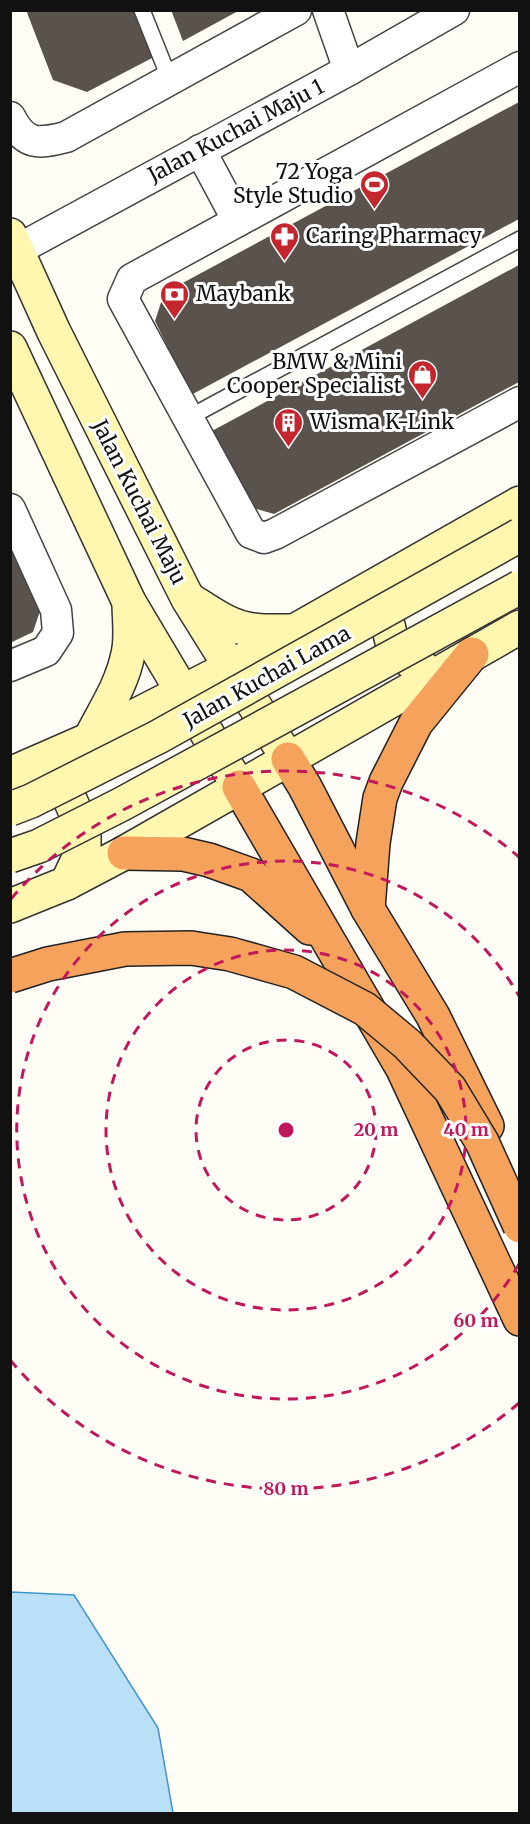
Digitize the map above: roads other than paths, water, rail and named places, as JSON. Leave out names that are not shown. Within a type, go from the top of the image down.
[{"type":"highway","points":[[368,909],[373,843],[380,798],[386,782],[416,723],[472,654]]},
{"type":"highway","points":[[288,759],[305,787],[368,909],[433,1016],[519,1186]]},
{"type":"highway","points":[[239,787],[403,1070],[519,1319]]},
{"type":"highway","points":[[124,853],[183,854],[209,860],[251,875],[334,949]]},
{"type":"highway","points":[[10,976],[48,964],[125,949],[191,948],[230,954],[294,972],[365,1009],[407,1044],[450,1089],[482,1142],[519,1226]]},
{"type":"main road","name":"Jalan Kuchai Maju","points":[[14,242],[54,332],[188,599],[288,759]]},
{"type":"main road","points":[[10,348],[129,602],[239,787]]},
{"type":"main road","points":[[16,772],[90,739],[231,667],[519,503]]},
{"type":"main road","name":"Jalan Kuchai Lama","points":[[10,809],[31,801],[158,737],[519,535]]},
{"type":"main road","points":[[392,575],[382,600],[393,646],[417,667],[442,670]]},
{"type":"main road","name":"Jalan Kuchai Lama","points":[[10,856],[39,846],[122,804],[519,586]]},
{"type":"main road","points":[[188,599],[220,618],[246,628],[294,631]]},
{"type":"main road","points":[[90,739],[113,696],[126,663],[129,652],[129,602]]},
{"type":"main road","points":[[10,906],[67,883],[124,853],[519,627]]},
{"type":"main road","points":[[16,772],[36,772],[47,776],[68,793],[84,831],[84,847],[67,883]]},
{"type":"street","points":[[10,117],[25,138],[43,142],[66,137],[296,10]]},
{"type":"street","points":[[328,10],[349,70]]},
{"type":"street","name":"Jalan Kuchai Maju 1","points":[[14,242],[200,150],[349,70],[454,10]]},
{"type":"street","points":[[519,67],[132,279],[123,299],[251,533],[264,538],[519,402]]},
{"type":"street","points":[[200,150],[238,221]]},
{"type":"street","points":[[10,666],[46,651],[58,633],[56,610],[11,512]]},
{"type":"lane","points":[[142,10],[170,81]]},
{"type":"lane","points":[[188,418],[519,239]]},
{"type":"water","points":[[11,1592],[74,1595],[158,1728],[173,1813],[11,1813]]},
{"type":"place","name":"72 Yoga Style Studio","points":[[374,210]]},
{"type":"place","name":"Caring Pharmacy","points":[[285,262]]},
{"type":"place","name":"Maybank","points":[[175,320]]},
{"type":"place","name":"BMW & Mini Cooper Specialist","points":[[423,400]]},
{"type":"place","name":"Wisma K-Link","points":[[289,448]]}]
